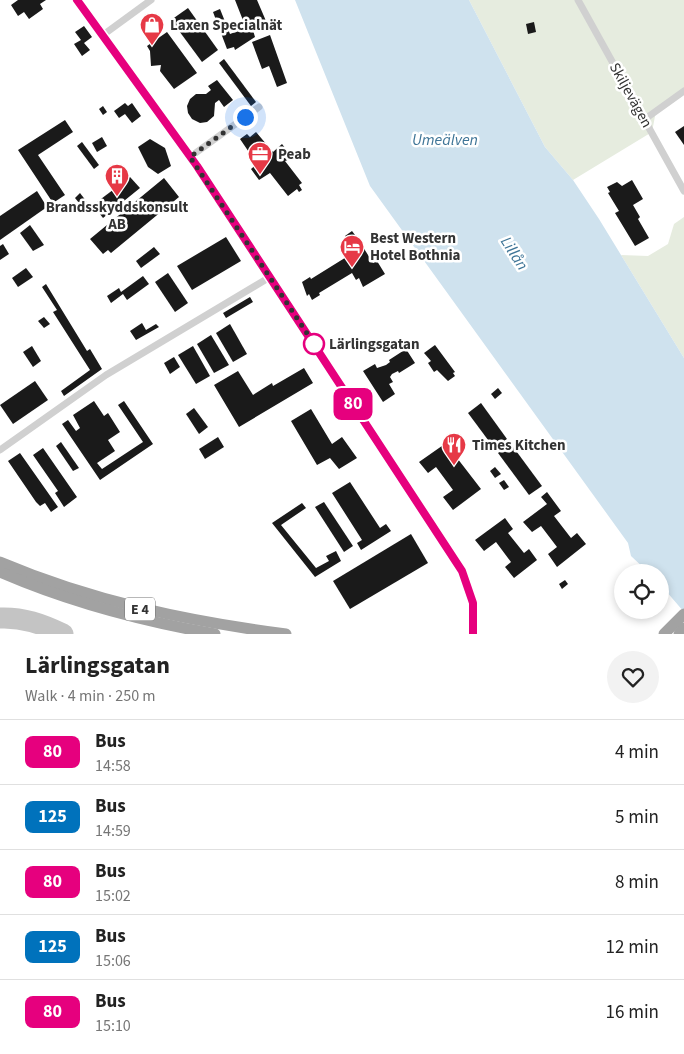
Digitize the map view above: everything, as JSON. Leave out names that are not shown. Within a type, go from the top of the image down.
[{"type":"highway","name":"E 4","points":[[0,562],[58,584],[135,608],[208,623],[286,634]]},
{"type":"highway","name":"E 4","points":[[0,572],[106,611],[173,627],[215,634]]},
{"type":"highway","points":[[671,632],[684,614]]},
{"type":"highway","points":[[671,632],[684,628]]},
{"type":"street","points":[[77,0],[190,157],[462,571],[473,603],[473,634]]},
{"type":"street","points":[[103,35],[151,0]]},
{"type":"street","name":"Skiljevägen","points":[[578,0],[684,191]]},
{"type":"street","points":[[645,119],[684,91]]},
{"type":"street","points":[[190,157],[260,106]]},
{"type":"street","points":[[0,450],[106,375],[270,277]]},
{"type":"shaded area","points":[[469,0],[684,0],[684,91],[656,111],[652,132],[573,180],[545,147]]},
{"type":"shaded area","points":[[684,217],[684,358],[621,255],[648,256],[668,244],[674,224]]},
{"type":"water","name":"Umeälven","points":[[295,0],[469,0],[545,147],[573,180],[599,219],[684,358],[684,612],[669,594],[669,564],[640,564],[631,556],[628,543],[370,186]]},
{"type":"building","points":[[18,0],[46,0],[40,4],[43,9],[29,19],[24,12],[18,16],[11,5]]},
{"type":"building","points":[[235,0],[257,0],[266,21],[252,27],[255,37],[235,50],[234,47],[227,49],[213,12],[220,9],[230,34],[246,28]]},
{"type":"building","points":[[188,8],[218,50],[202,62],[171,20]]},
{"type":"building","points":[[534,22],[536,32],[528,34],[526,24]]},
{"type":"building","points":[[84,26],[92,37],[84,43],[90,50],[82,56],[74,44],[81,40],[75,32]]},
{"type":"building","points":[[167,32],[197,73],[174,89],[160,71],[161,65],[151,66],[150,51],[147,46]]},
{"type":"building","points":[[270,35],[287,83],[277,87],[269,66],[262,69],[252,42]]},
{"type":"building","points":[[224,59],[256,102],[251,106],[219,63]]},
{"type":"building","points":[[217,80],[233,100],[224,107],[219,100],[215,103],[214,116],[207,122],[200,123],[192,119],[188,113],[187,106],[190,99],[196,94],[206,94],[211,90],[208,86]]},
{"type":"building","points":[[125,103],[128,106],[132,103],[141,116],[132,123],[125,114],[119,118],[114,111]]},
{"type":"building","points":[[103,106],[107,112],[103,115],[99,109]]},
{"type":"building","points":[[65,120],[73,132],[38,155],[65,195],[53,203],[18,150]]},
{"type":"building","points":[[684,126],[684,145],[675,132]]},
{"type":"building","points":[[256,132],[273,152],[282,144],[293,158],[285,161],[302,183],[299,185],[302,190],[299,192],[297,189],[288,196],[270,173],[259,180],[251,169],[257,164],[240,139],[247,134],[250,137]]},
{"type":"building","points":[[102,137],[107,146],[97,152],[92,143]]},
{"type":"building","points":[[150,139],[165,148],[171,166],[158,174],[148,167],[138,147]]},
{"type":"building","points":[[82,142],[99,165],[94,169],[77,146]]},
{"type":"building","name":"Brandsskyddskonsult AB","points":[[130,177],[140,188],[103,218],[93,205]]},
{"type":"building","points":[[164,178],[179,197],[111,253],[108,250],[103,254],[90,239]]},
{"type":"building","points":[[632,180],[643,199],[633,205],[640,217],[638,219],[649,238],[635,246],[615,213],[619,211],[608,193],[610,192],[607,187],[617,182],[622,186]]},
{"type":"building","points":[[37,191],[47,207],[0,240],[0,216]]},
{"type":"building","points":[[80,193],[93,210],[88,214],[75,198]]},
{"type":"building","points":[[30,225],[44,245],[33,251],[20,233]]},
{"type":"building","points":[[352,231],[358,239],[352,244],[345,236]]},
{"type":"building","points":[[226,237],[241,261],[192,290],[177,266]]},
{"type":"building","points":[[3,244],[9,254],[0,260],[0,246]]},
{"type":"building","points":[[154,247],[160,254],[141,268],[136,261]]},
{"type":"building","points":[[363,247],[373,263],[377,261],[385,274],[363,287],[359,278],[356,280],[352,273],[319,293],[320,295],[312,300],[309,294],[307,296],[302,282],[310,277],[311,279],[348,256],[346,252],[354,248],[356,251]]},
{"type":"building","points":[[26,268],[33,277],[18,287],[12,278]]},
{"type":"building","points":[[168,273],[188,303],[175,312],[155,282]]},
{"type":"building","points":[[143,276],[149,284],[127,300],[123,294],[111,303],[107,296],[119,288],[121,292]]},
{"type":"building","points":[[46,284],[87,351],[90,349],[102,369],[64,396],[61,391],[90,370],[53,312],[57,310],[42,287]]},
{"type":"building","points":[[250,297],[253,302],[226,318],[223,313]]},
{"type":"building","points":[[44,317],[50,324],[44,328],[38,321]]},
{"type":"building","points":[[142,323],[146,330],[156,324],[159,327],[136,340],[130,331]]},
{"type":"building","points":[[230,324],[247,354],[233,362],[216,333]]},
{"type":"building","points":[[211,335],[229,365],[214,373],[197,344]]},
{"type":"building","points":[[435,345],[455,372],[453,373],[455,376],[448,381],[437,370],[434,372],[428,363],[431,361],[424,353]]},
{"type":"building","points":[[32,346],[41,361],[33,367],[23,352]]},
{"type":"building","points":[[193,346],[210,376],[196,384],[178,355]]},
{"type":"building","points":[[406,349],[415,363],[399,373],[398,371],[392,374],[390,377],[393,382],[389,384],[395,394],[383,402],[363,371],[375,364],[377,368],[386,365],[390,362],[389,360]]},
{"type":"building","points":[[174,357],[180,367],[170,374],[164,363]]},
{"type":"building","points":[[304,368],[313,383],[239,427],[214,385],[238,371],[253,395],[272,383],[273,386]]},
{"type":"building","points":[[35,381],[48,400],[13,424],[0,405]]},
{"type":"building","points":[[498,388],[502,393],[495,399],[491,394]]},
{"type":"building","points":[[94,401],[104,416],[108,413],[120,432],[108,440],[115,451],[97,463],[102,469],[143,442],[118,405],[124,401],[153,444],[100,480],[62,424],[68,420],[76,431],[80,428],[73,415]]},
{"type":"building","points":[[481,403],[507,439],[494,448],[468,413]]},
{"type":"building","points":[[194,408],[208,427],[199,434],[186,414]]},
{"type":"building","points":[[311,409],[332,444],[342,437],[357,458],[339,469],[330,458],[317,465],[291,421]]},
{"type":"building","points":[[218,437],[224,447],[205,459],[199,449]]},
{"type":"building","points":[[449,441],[457,452],[454,454],[481,489],[453,510],[443,497],[453,490],[436,467],[428,473],[419,462]]},
{"type":"building","points":[[61,442],[79,468],[73,471],[56,446]]},
{"type":"building","points":[[511,444],[542,486],[529,495],[498,453]]},
{"type":"building","points":[[43,448],[77,497],[64,507],[55,493],[58,491],[33,455]]},
{"type":"building","points":[[20,453],[58,507],[51,512],[45,503],[40,506],[36,502],[8,461]]},
{"type":"building","points":[[495,467],[501,474],[495,478],[490,471]]},
{"type":"building","points":[[504,480],[509,487],[504,490],[499,483]]},
{"type":"building","points":[[350,482],[380,528],[386,524],[391,531],[361,550],[357,543],[362,540],[332,493]]},
{"type":"building","points":[[547,492],[561,511],[554,516],[571,538],[577,533],[586,544],[557,567],[548,554],[557,547],[541,526],[532,532],[523,522],[547,504],[541,497]]},
{"type":"building","points":[[324,502],[353,546],[344,552],[315,507]]},
{"type":"building","points":[[302,503],[306,508],[281,525],[316,568],[329,561],[326,556],[336,551],[341,561],[315,577],[272,523]]},
{"type":"building","points":[[505,518],[513,529],[508,533],[524,553],[529,549],[537,560],[514,578],[505,567],[511,562],[496,542],[484,551],[475,540]]},
{"type":"building","points":[[411,534],[428,563],[350,609],[333,581]]},
{"type":"building","points":[[565,580],[568,584],[562,589],[559,584]]},
{"type":"taxiway","points":[[0,618],[32,622],[63,634]]},
{"type":"bus line","name":"80","points":[[77,0],[197,166],[462,571],[473,603],[473,634]]},
{"type":"place","name":"Laxen Specialnät","points":[[152,46]]},
{"type":"place","name":"Peab","points":[[260,175]]},
{"type":"place","name":"Brandsskyddskonsult AB","points":[[117,197]]},
{"type":"place","name":"Best Western Hotel Bothnia","points":[[352,268]]},
{"type":"place","name":"Lärlingsgatan","points":[[314,344]]},
{"type":"place","name":"Times Kitchen","points":[[454,466]]},
{"type":"route","points":[[245,117],[190,157],[314,344]]},
{"type":"water label","name":"Lillån","points":[[515,253]]}]
